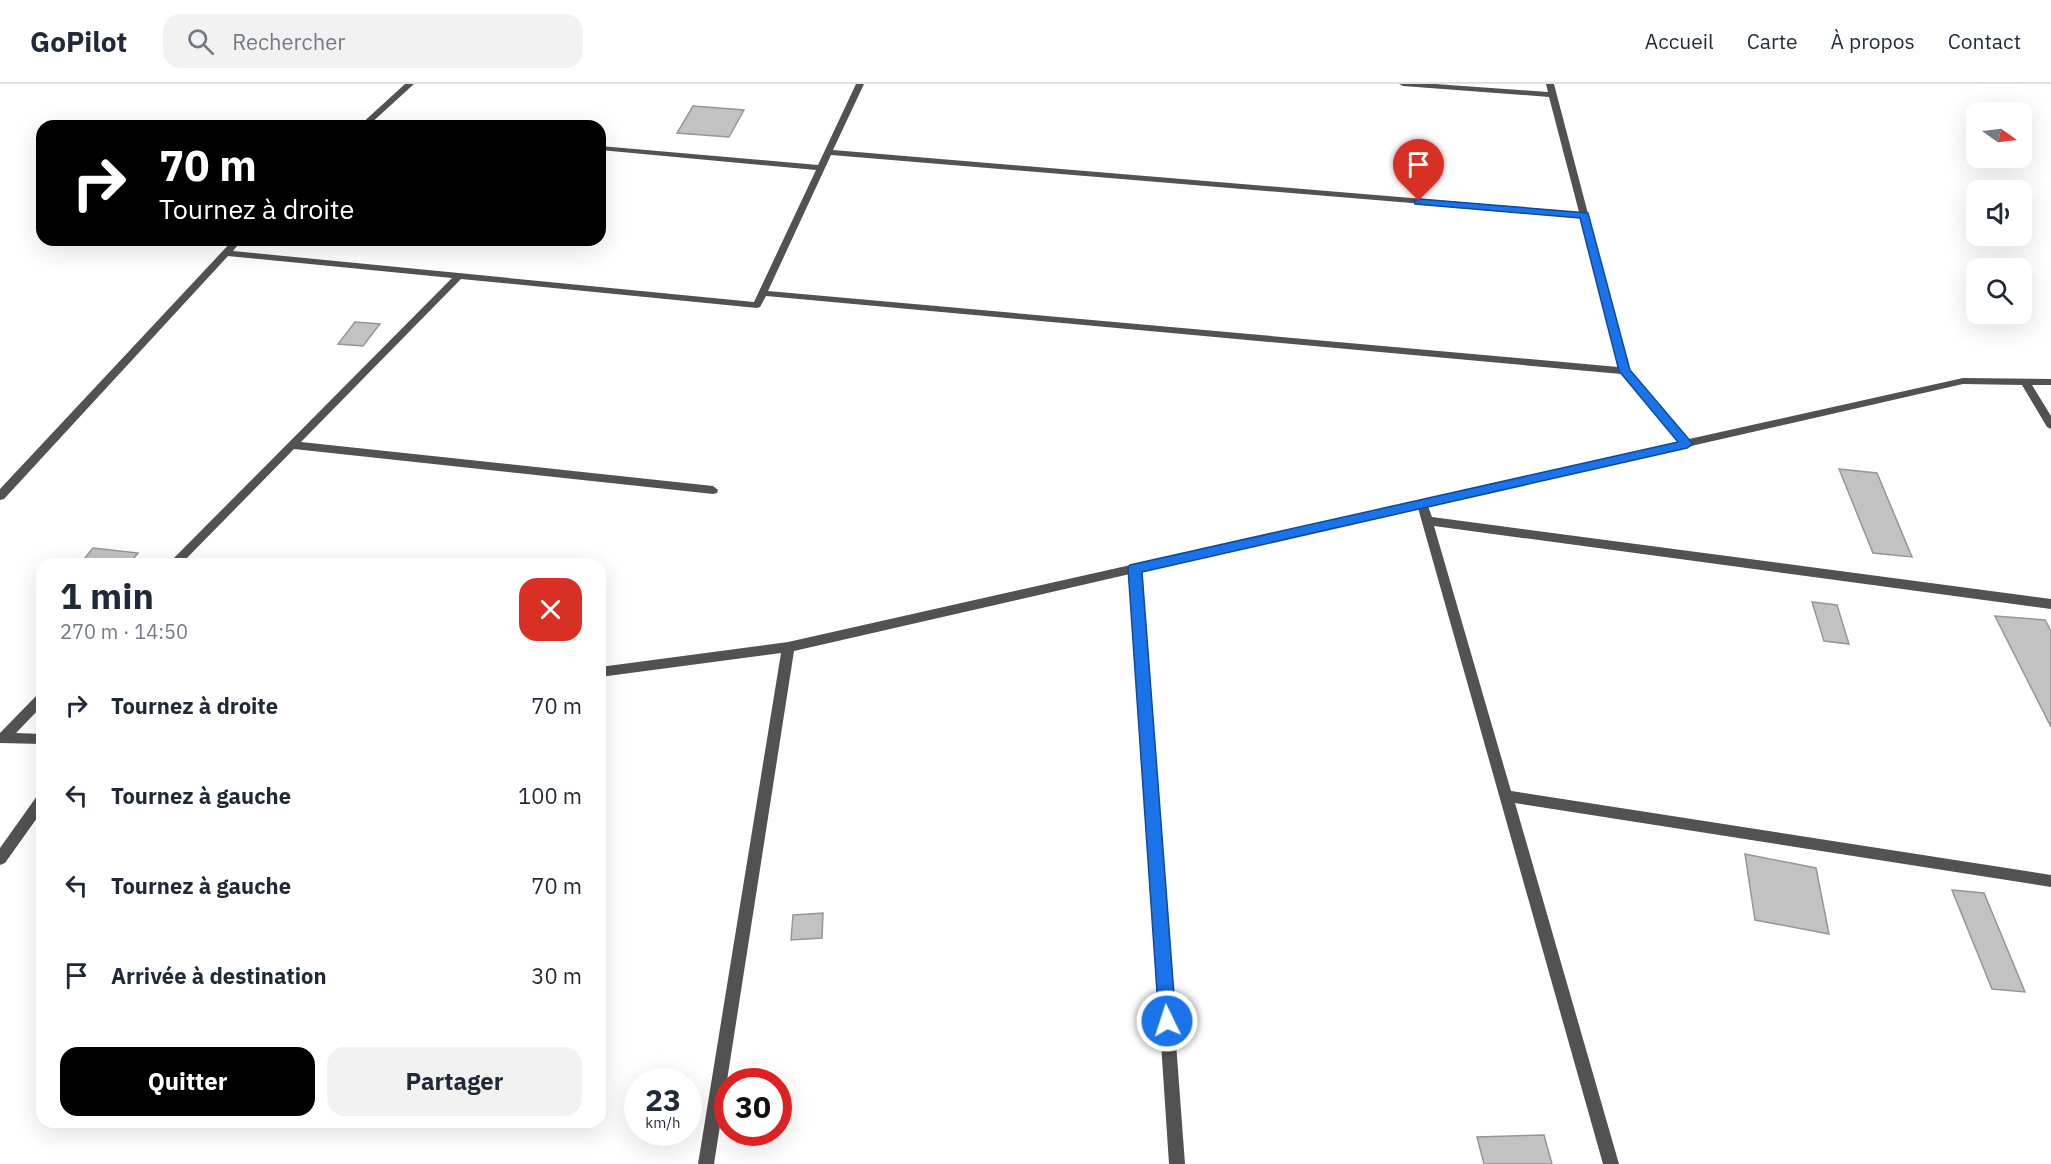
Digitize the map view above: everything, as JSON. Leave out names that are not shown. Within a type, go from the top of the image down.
[{"type":"street","points":[[370,120],[410,84]]},
{"type":"street","points":[[226,253],[757,306],[860,84]]},
{"type":"street","points":[[1403,84],[1553,95]]},
{"type":"street","points":[[1550,84],[1624,371],[1687,444]]},
{"type":"street","points":[[606,149],[821,168]]},
{"type":"street","points":[[828,152],[1584,215]]},
{"type":"street","points":[[0,496],[232,246]]},
{"type":"street","points":[[180,558],[459,276]]},
{"type":"street","points":[[763,293],[1624,371]]},
{"type":"street","points":[[606,671],[788,647],[1963,381],[2051,382]]},
{"type":"street","points":[[2025,382],[2051,425]]},
{"type":"street","points":[[292,445],[713,490]]},
{"type":"street","points":[[1422,503],[1611,1164]]},
{"type":"street","points":[[1428,521],[2051,604]]},
{"type":"street","points":[[1135,568],[1177,1164]]},
{"type":"street","points":[[706,1164],[788,647]]},
{"type":"street","points":[[1,738],[36,704]]},
{"type":"street","points":[[1,738],[36,739]]},
{"type":"street","points":[[1506,796],[2051,881]]},
{"type":"street","points":[[0,859],[36,808]]},
{"type":"building","points":[[693,106],[744,110],[729,137],[677,133]]},
{"type":"building","points":[[355,322],[380,324],[363,346],[338,344]]},
{"type":"building","points":[[1839,469],[1877,473],[1912,557],[1873,553]]},
{"type":"building","points":[[93,548],[138,553],[134,558],[85,558]]},
{"type":"building","points":[[1812,602],[1837,605],[1849,644],[1824,641]]},
{"type":"building","points":[[1995,616],[2045,620],[2051,631],[2051,727]]},
{"type":"building","points":[[1745,854],[1816,868],[1829,934],[1755,920]]},
{"type":"building","points":[[1952,890],[1984,893],[2025,992],[1992,989]]},
{"type":"building","points":[[823,913],[822,938],[791,940],[793,915]]},
{"type":"building","points":[[1544,1135],[1552,1164],[1484,1164],[1477,1137]]},
{"type":"route","points":[[1167,1021],[1135,568],[1687,444],[1624,371],[1584,215],[1419,201]]}]
